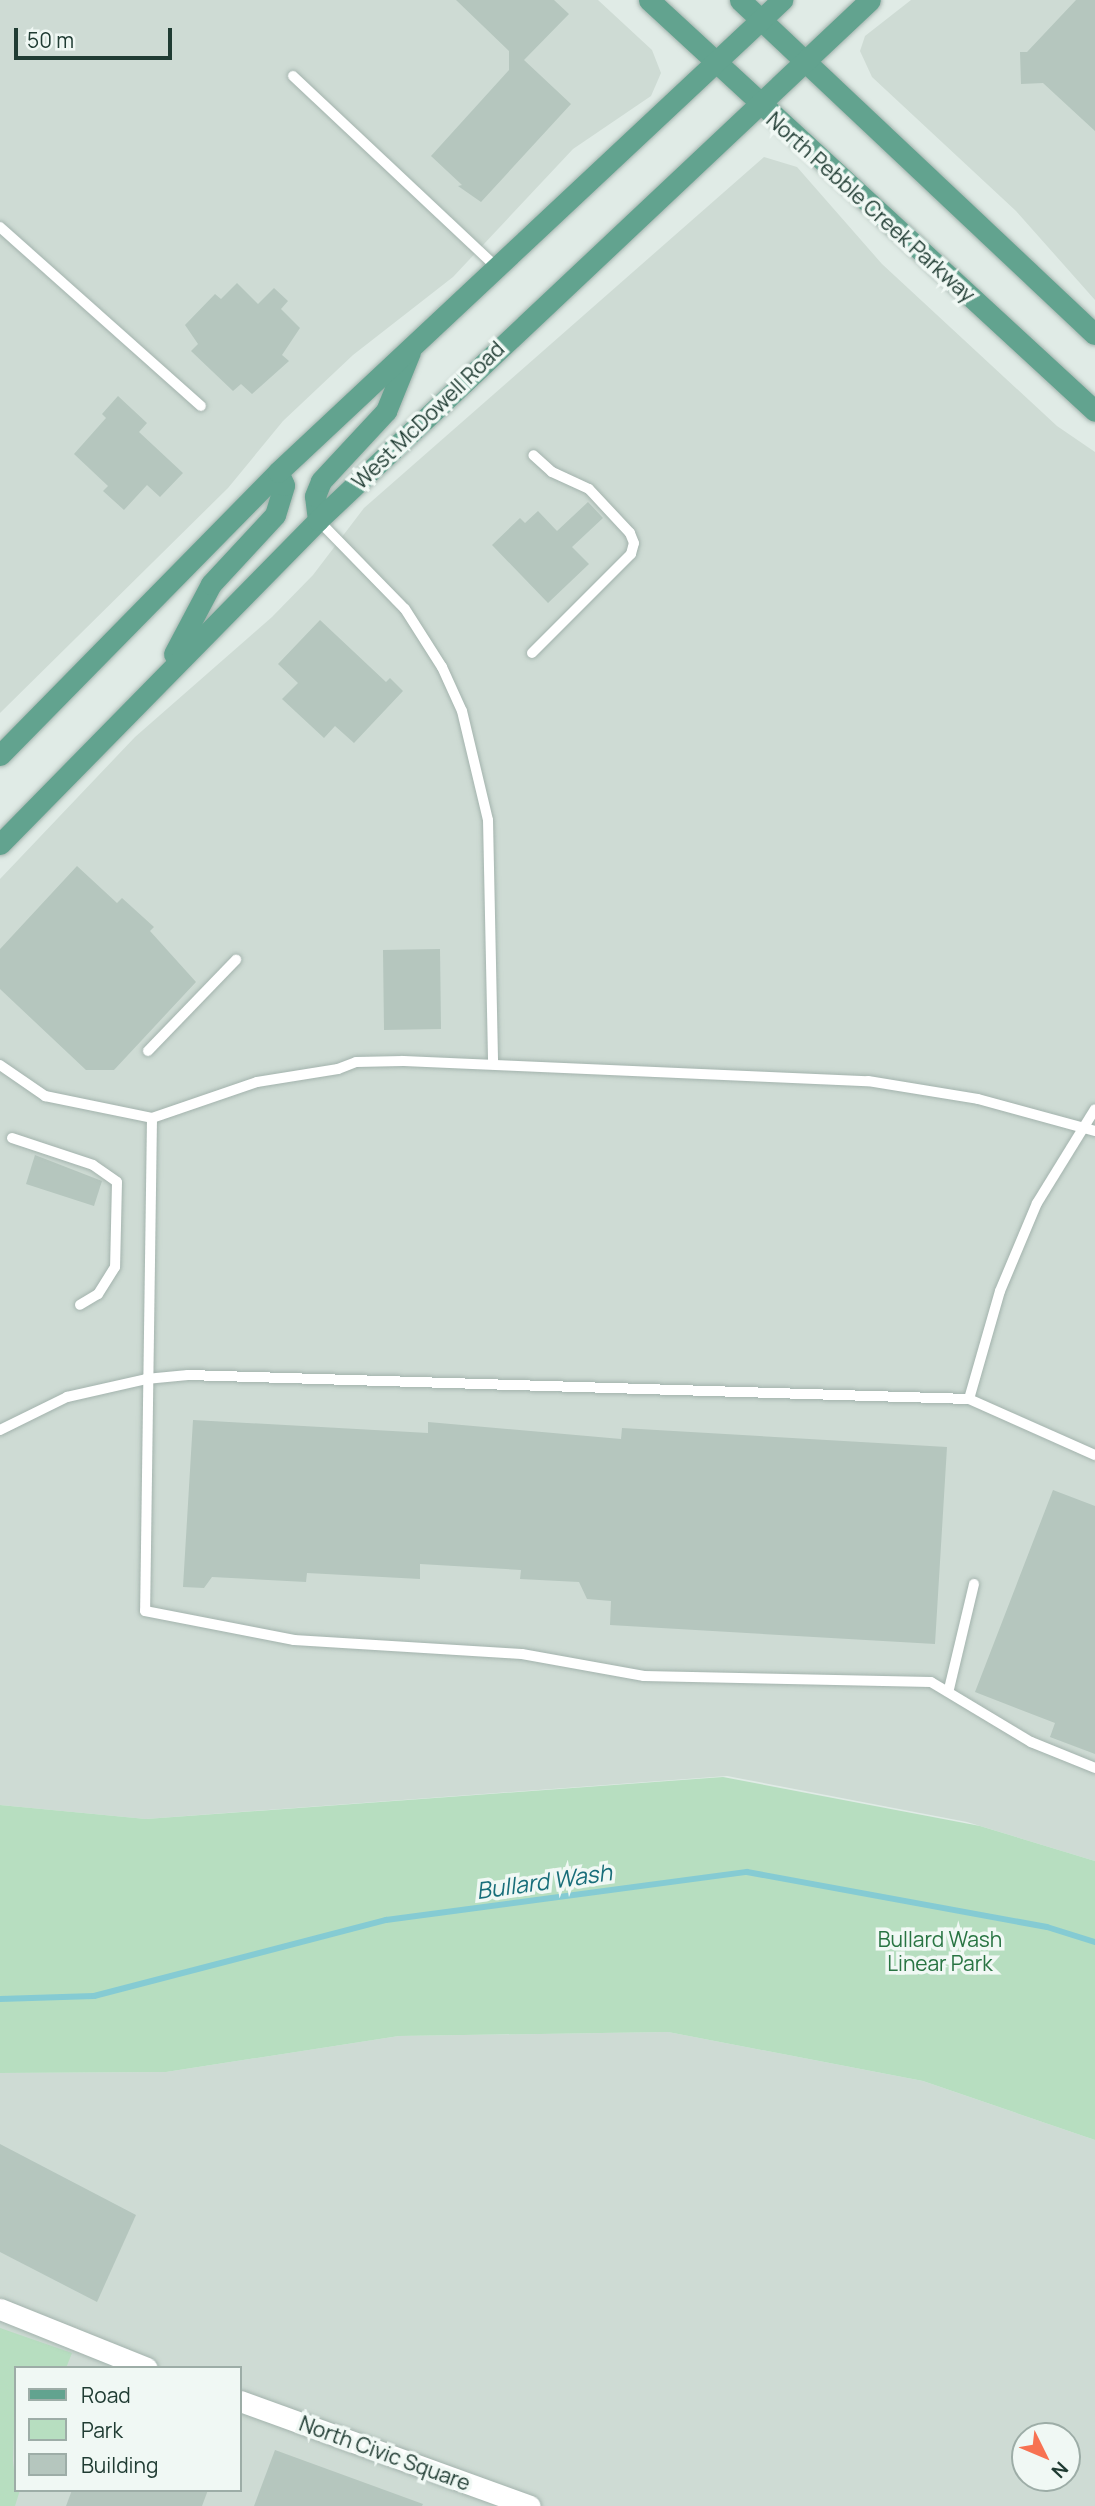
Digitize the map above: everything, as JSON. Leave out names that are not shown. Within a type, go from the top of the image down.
[{"type":"main road","name":"North Pebble Creek Parkway","points":[[649,0],[1095,411]]},
{"type":"main road","points":[[740,0],[1095,334]]},
{"type":"main road","points":[[0,755],[278,472],[782,0]]},
{"type":"main road","name":"West McDowell Road","points":[[0,844],[163,674],[318,520],[870,0]]},
{"type":"main road","points":[[318,520],[315,496],[321,481],[386,411],[413,344]]},
{"type":"main road","points":[[163,674],[211,584],[275,515],[284,485],[278,472]]},
{"type":"street","points":[[0,2309],[142,2366]]},
{"type":"street","name":"North Civic Square","points":[[242,2402],[530,2506]]},
{"type":"lane","points":[[293,76],[495,266]]},
{"type":"lane","points":[[0,227],[201,406]]},
{"type":"lane","points":[[532,653],[631,554],[634,543],[631,533],[589,489],[552,472],[533,455]]},
{"type":"lane","points":[[318,520],[405,609],[442,667],[462,711],[488,820],[493,1064]]},
{"type":"lane","points":[[148,1051],[236,960]]},
{"type":"lane","points":[[0,1065],[45,1096],[152,1118],[257,1082],[338,1069],[356,1062],[493,1064],[868,1081],[978,1099],[1095,1131]]},
{"type":"lane","points":[[969,1399],[1000,1291],[1037,1203],[1082,1126],[1095,1109]]},
{"type":"lane","points":[[152,1118],[146,1379],[145,1611],[295,1640],[522,1654],[644,1676],[931,1682],[948,1689],[1031,1742],[1095,1768]]},
{"type":"lane","points":[[12,1138],[93,1165],[117,1182],[115,1267],[104,1287],[80,1306]]},
{"type":"lane","points":[[0,1430],[67,1397],[146,1379],[188,1375],[969,1399],[1095,1455]]},
{"type":"lane","points":[[948,1689],[974,1584]]},
{"type":"shaded area","points":[[0,0],[598,0],[652,50],[661,73],[651,96],[573,149],[453,277],[353,355],[283,421],[228,488],[0,713]]},
{"type":"shaded area","points":[[911,0],[1095,0],[1095,300],[1016,211],[872,77],[860,51],[865,36]]},
{"type":"shaded area","points":[[764,157],[797,167],[882,264],[1057,426],[1095,452],[1095,1861],[967,1822],[727,1776],[146,1819],[0,1805],[0,879],[135,737],[272,617],[313,575],[364,508]]},
{"type":"shaded area","points":[[668,2032],[923,2081],[1095,2140],[1095,2506],[0,2506],[0,2073],[166,2072],[399,2036]]},
{"type":"green space","name":"Bullard Wash Linear Park","points":[[723,1777],[980,1826],[1095,1861],[1095,2140],[923,2081],[668,2032],[399,2036],[166,2072],[0,2073],[0,1805],[146,1819]]},
{"type":"green space","points":[[0,2328],[72,2353],[67,2366],[14,2366],[14,2492],[19,2492],[15,2506],[0,2506]]},
{"type":"building","points":[[456,0],[554,0],[569,14],[524,60],[571,104],[481,202],[458,186],[462,185],[431,156],[509,70],[509,51]]},
{"type":"building","points":[[1076,0],[1095,0],[1095,131],[1043,83],[1021,84],[1020,52],[1027,52]]},
{"type":"building","points":[[237,283],[258,304],[274,288],[288,301],[281,309],[300,328],[282,355],[289,361],[252,394],[241,384],[233,391],[191,351],[198,344],[185,325],[215,294],[221,299]]},
{"type":"building","points":[[118,396],[147,423],[139,432],[183,473],[160,497],[147,485],[124,510],[103,491],[108,486],[74,454],[106,418],[102,414]]},
{"type":"building","points":[[588,502],[603,518],[572,547],[589,564],[548,603],[492,545],[520,518],[525,523],[538,511],[557,531]]},
{"type":"building","points":[[320,620],[386,682],[390,678],[403,691],[354,743],[335,726],[324,738],[282,699],[298,683],[278,664]]},
{"type":"building","points":[[77,866],[117,903],[122,898],[154,927],[150,931],[196,982],[114,1070],[86,1070],[0,989],[0,949]]},
{"type":"building","points":[[440,949],[441,1029],[384,1030],[383,950]]},
{"type":"building","points":[[35,1155],[102,1181],[94,1206],[26,1184]]},
{"type":"building","points":[[193,1420],[428,1433],[428,1422],[621,1439],[622,1428],[947,1447],[935,1644],[610,1625],[611,1601],[587,1599],[579,1582],[520,1579],[521,1570],[420,1564],[420,1579],[307,1573],[306,1582],[212,1577],[204,1588],[183,1587]]},
{"type":"building","points":[[1053,1490],[1095,1506],[1095,1754],[1050,1737],[1055,1723],[975,1692]]},
{"type":"building","points":[[0,2144],[136,2215],[97,2302],[0,2252]]},
{"type":"building","points":[[275,2450],[423,2504],[254,2506]]},
{"type":"building","points":[[71,2492],[207,2492],[202,2506],[66,2506]]},
{"type":"waterway","name":"Bullard Wash","points":[[0,1999],[94,1996],[386,1920],[747,1872],[1047,1927],[1095,1942]]}]
